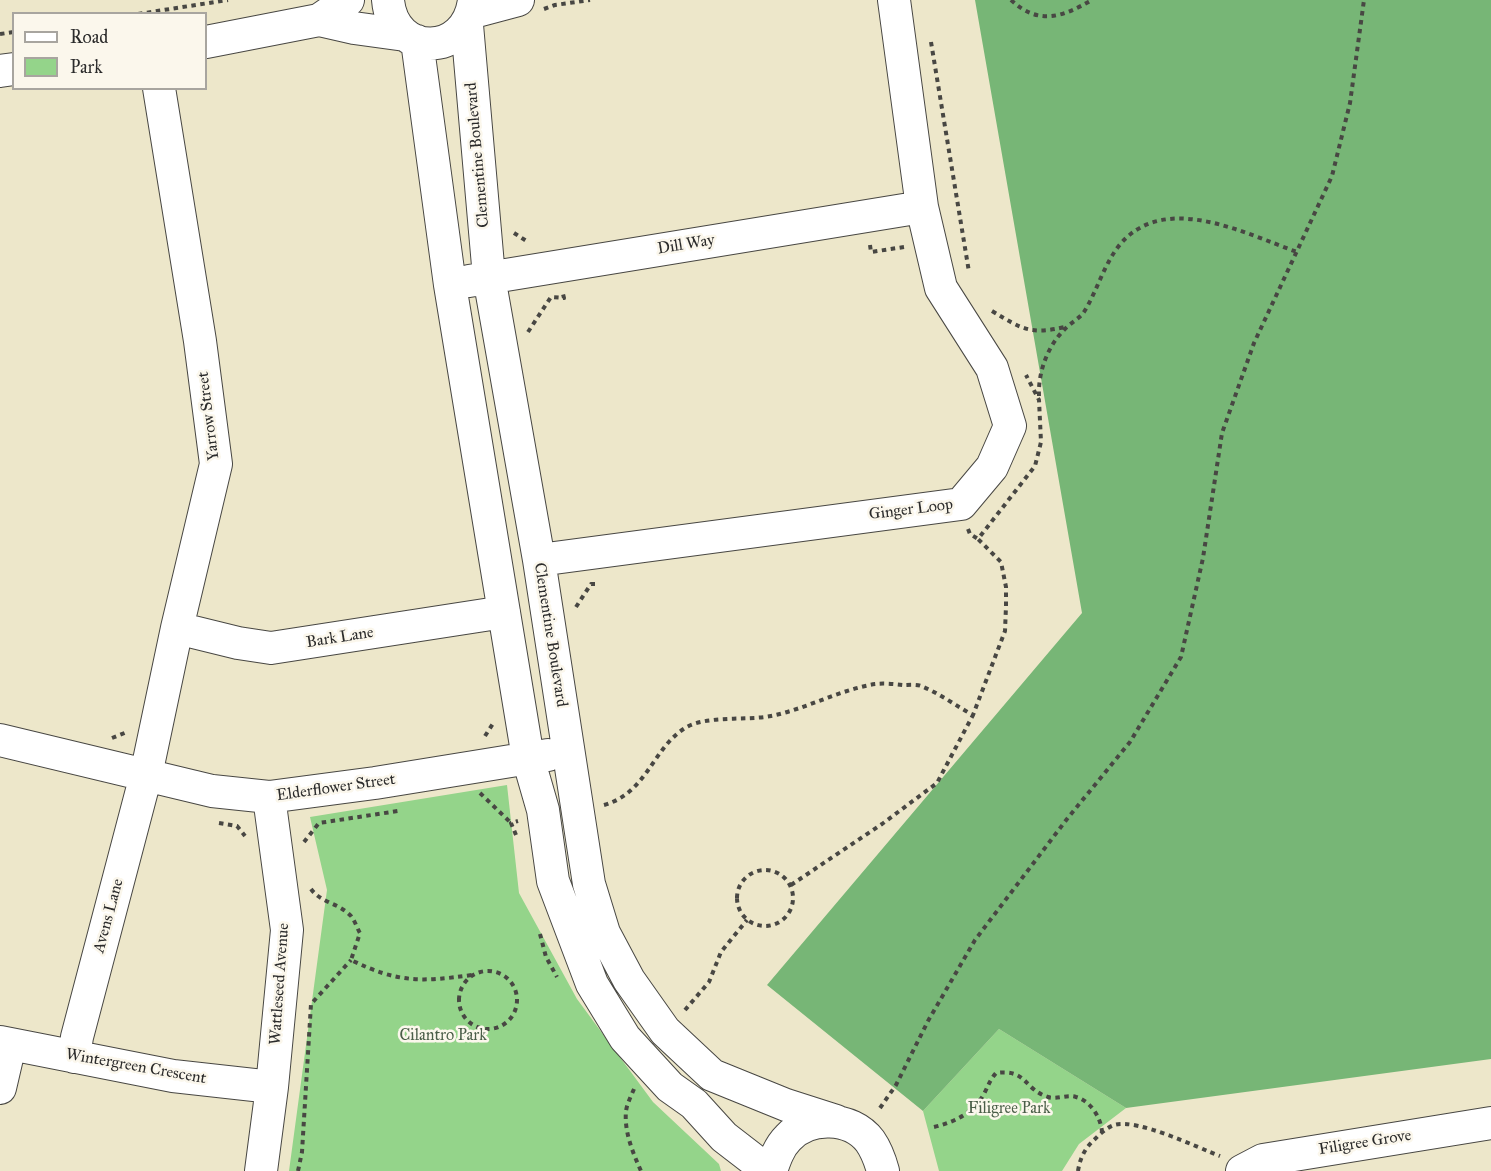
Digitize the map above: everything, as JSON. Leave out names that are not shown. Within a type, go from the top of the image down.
[{"type":"street","points":[[319,21],[348,0]]},
{"type":"street","points":[[388,0],[389,12],[395,25],[411,38],[528,758],[543,810],[553,882],[592,984],[625,1038],[670,1087],[694,1104],[724,1137],[770,1171],[778,1151],[788,1137],[802,1127],[819,1121],[836,1121]]},
{"type":"street","name":"Ginger Loop","points":[[539,560],[961,504],[992,467],[1010,426],[992,368],[941,288],[922,207],[894,0]]},
{"type":"street","points":[[207,42],[319,21],[411,38],[431,44],[445,42],[457,35],[471,12],[527,6]]},
{"type":"street","name":"Clementine Boulevard","points":[[471,12],[489,278],[539,560],[589,884],[604,933],[629,980],[665,1031],[712,1075],[786,1105],[854,1127],[869,1139],[883,1166]]},
{"type":"street","name":"Yarrow Street","points":[[146,775],[177,628],[216,464],[200,341],[159,90]]},
{"type":"street","name":"Dill Way","points":[[450,285],[922,207]]},
{"type":"street","name":"Bark Lane","points":[[177,628],[238,643],[271,648],[504,612]]},
{"type":"street","name":"Elderflower Street","points":[[0,740],[212,791],[269,797],[375,783],[568,752]]},
{"type":"street","name":"Avens Lane","points":[[74,1057],[77,1037],[146,775]]},
{"type":"street","name":"Wattleseed Avenue","points":[[261,1171],[272,1087],[287,930],[269,797]]},
{"type":"street","points":[[0,1088],[5,1043]]},
{"type":"street","name":"Wintergreen Crescent","points":[[5,1043],[173,1076],[272,1087]]},
{"type":"street","name":"Filigree Grove","points":[[1234,1164],[1491,1123]]},
{"type":"path","points":[[151,12],[228,0]]},
{"type":"path","points":[[527,6],[590,0]]},
{"type":"path","points":[[1011,0],[1027,12],[1047,17],[1062,14],[1092,0]]},
{"type":"path","points":[[880,1108],[896,1085],[928,1021],[975,940],[1067,819],[1130,742],[1180,657],[1203,558],[1222,433],[1254,343],[1332,176],[1350,103],[1364,0]]},
{"type":"path","points":[[865,216],[871,252],[904,247],[911,251]]},
{"type":"path","points":[[1039,400],[1038,382],[1056,338],[1065,327],[1083,313],[1104,268],[1120,244],[1143,227],[1165,219],[1200,219],[1297,252]]},
{"type":"path","points":[[509,229],[546,254],[555,253],[564,298],[551,297],[528,333]]},
{"type":"path","points":[[986,308],[1019,327],[1042,332],[1065,327]]},
{"type":"path","points":[[572,613],[591,584],[601,583]]},
{"type":"path","points":[[791,885],[882,824],[937,783],[973,715]]},
{"type":"path","points":[[108,739],[134,729]]},
{"type":"path","points":[[471,797],[480,795],[511,823]]},
{"type":"path","points":[[302,852],[303,843],[319,823],[401,810]]},
{"type":"path","points":[[768,869],[785,877],[791,885],[794,894],[790,913],[774,925],[765,927],[755,925],[747,920],[737,905],[736,896],[739,887],[750,873],[768,869]]},
{"type":"path","points":[[298,1171],[302,1152],[311,1004],[351,960],[360,933],[352,918],[344,910],[316,896],[306,880]]},
{"type":"path","points":[[679,1018],[710,982],[721,952],[747,920]]},
{"type":"path","points":[[351,960],[404,980],[439,980],[492,971],[500,974],[513,985],[517,1002],[511,1018],[503,1025],[494,1029],[483,1029],[465,1020],[458,1001],[460,991],[472,975]]},
{"type":"path","points":[[934,1127],[965,1116],[984,1094],[988,1082],[996,1073],[1006,1072],[1016,1073],[1048,1097],[1075,1096],[1085,1102],[1097,1113],[1102,1132]]},
{"type":"path","points":[[636,1082],[626,1110],[627,1128],[632,1150],[641,1171]]},
{"type":"path","points":[[1078,1171],[1079,1162],[1087,1147],[1102,1132],[1114,1125],[1131,1124],[1234,1164]]},
{"type":"green space","points":[[975,0],[1491,0],[1491,1059],[1126,1108],[999,1029],[923,1111],[767,985],[1082,613]]},
{"type":"green space","name":"Cilantro Park","points":[[507,785],[519,893],[577,999],[653,1102],[719,1164],[721,1171],[289,1171],[327,890],[310,817]]},
{"type":"green space","name":"Filigree Park","points":[[999,1029],[1126,1108],[1079,1144],[1062,1171],[939,1171],[923,1111]]}]
